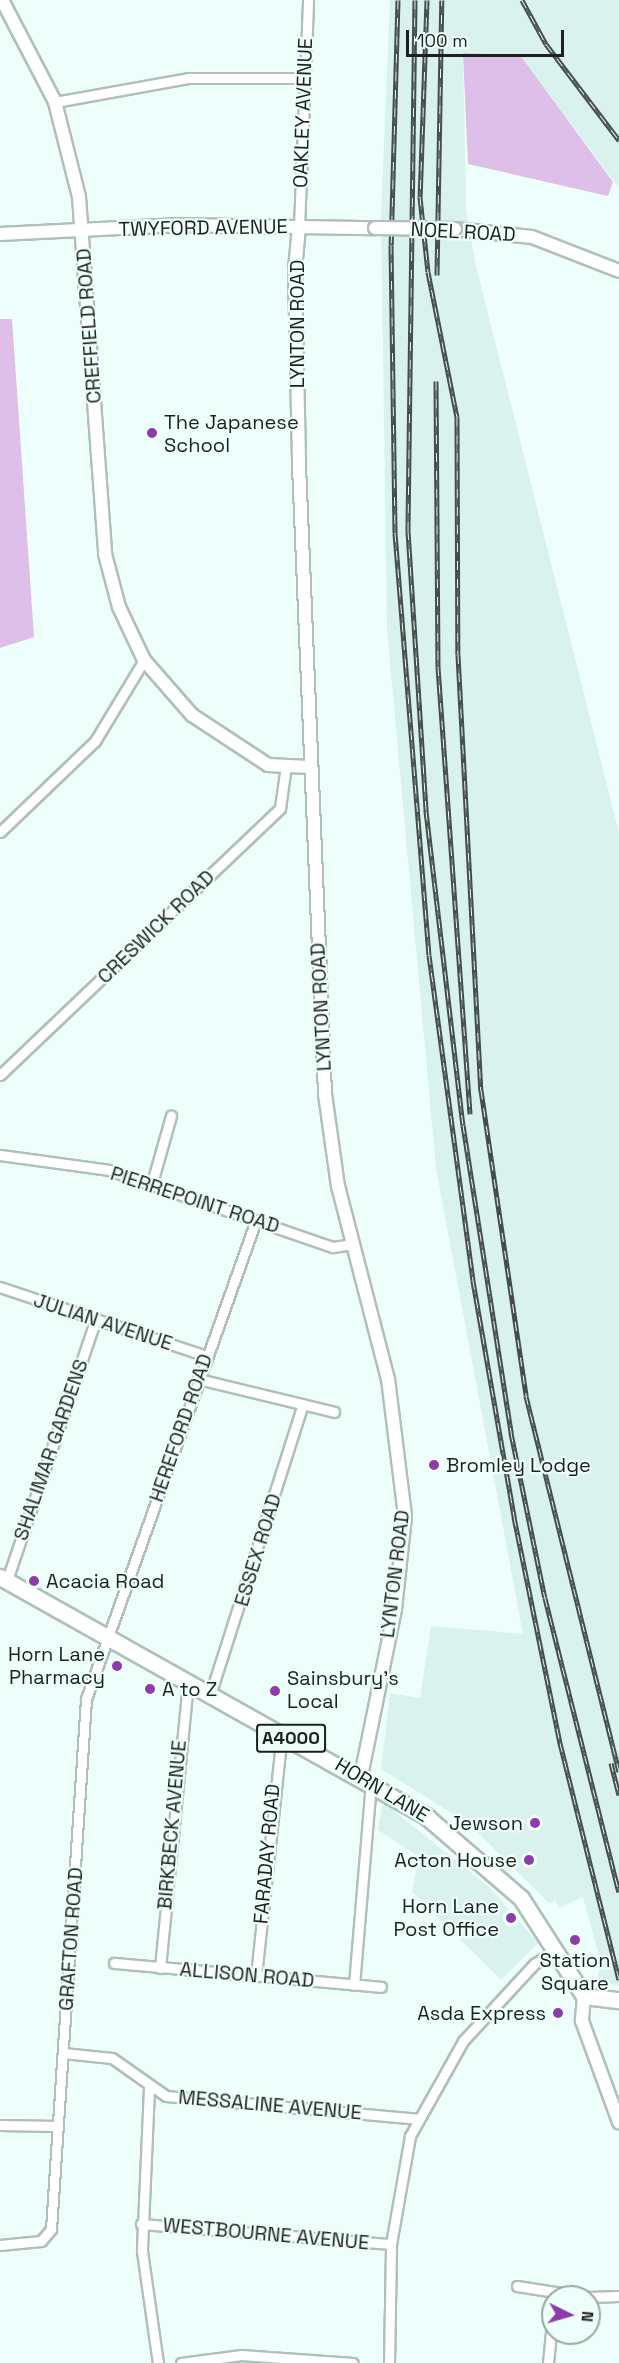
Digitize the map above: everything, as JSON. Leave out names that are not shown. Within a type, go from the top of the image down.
[{"type":"main road","name":"HORN LANE","points":[[3,1578],[188,1683],[367,1779],[479,1857],[521,1898],[584,1996]]},
{"type":"main road","points":[[584,1996],[602,1995],[619,2000]]},
{"type":"street","name":"CREFFIELD ROAD","points":[[2,0],[55,102],[82,231],[105,554],[112,590],[144,660],[192,715],[231,744],[268,765],[310,767]]},
{"type":"street","name":"OAKLEY AVENUE","points":[[299,226],[308,0]]},
{"type":"street","points":[[55,102],[178,79],[304,78]]},
{"type":"street","name":"TWYFORD AVENUE","points":[[0,234],[175,225],[299,226]]},
{"type":"street","name":"NOEL ROAD","points":[[299,226],[454,229],[532,237],[619,272]]},
{"type":"street","name":"LYNTON ROAD","points":[[299,226],[295,281],[310,767],[325,1095],[351,1244],[388,1379],[405,1516],[395,1609],[367,1779]]},
{"type":"street","points":[[0,832],[95,741],[144,660]]},
{"type":"street","name":"CRESWICK ROAD","points":[[0,1075],[280,808],[286,766]]},
{"type":"street","points":[[152,1183],[171,1116]]},
{"type":"street","name":"PIERREPOINT ROAD","points":[[0,1155],[109,1170],[333,1247],[351,1244]]},
{"type":"street","name":"HEREFORD ROAD","points":[[109,1637],[198,1378],[256,1220]]},
{"type":"street","name":"JULIAN AVENUE","points":[[0,1287],[206,1356]]},
{"type":"street","name":"SHALIMAR GARDENS","points":[[3,1578],[96,1319]]},
{"type":"street","points":[[198,1378],[334,1412]]},
{"type":"street","name":"ESSEX ROAD","points":[[210,1695],[303,1404]]},
{"type":"street","name":"GRAFTON ROAD","points":[[0,2245],[41,2241],[51,2229],[86,1699],[109,1637]]},
{"type":"street","name":"BIRKBECK AVENUE","points":[[160,1968],[188,1683]]},
{"type":"street","name":"FARADAY ROAD","points":[[256,1976],[282,1733]]},
{"type":"street","points":[[354,1985],[367,1779]]},
{"type":"street","points":[[389,2363],[391,2244],[401,2168],[417,2119],[463,2041],[534,1964],[556,1950]]},
{"type":"street","name":"ALLISON ROAD","points":[[114,1963],[381,1987]]},
{"type":"street","points":[[584,1996],[582,2022],[619,2122]]},
{"type":"street","name":"MESSALINE AVENUE","points":[[63,2053],[112,2058],[149,2088],[166,2096],[417,2119]]},
{"type":"street","points":[[149,2088],[141,2224],[158,2363]]},
{"type":"street","points":[[0,2125],[56,2126]]},
{"type":"street","name":"WESTBOURNE AVENUE","points":[[141,2224],[391,2244]]},
{"type":"street","points":[[517,2286],[541,2291]]},
{"type":"street","points":[[601,2297],[619,2296]]},
{"type":"street","points":[[548,2363],[550,2345]]},
{"type":"street","points":[[181,2363],[241,2355],[353,2363]]},
{"type":"shaded area","points":[[390,0],[619,0],[619,188],[520,55],[463,53],[466,209],[475,262],[619,833],[619,1986],[597,1979],[601,1963],[583,1897],[559,1908],[555,1900],[550,1904],[469,1824],[381,1769],[390,1693],[420,1698],[431,1626],[523,1634],[436,1168],[387,629],[381,216]]},
{"type":"shaded area","points":[[463,53],[520,55],[613,182],[608,196],[468,164]]},
{"type":"shaded area","points":[[0,319],[12,319],[34,637],[0,648]]},
{"type":"shaded area","points":[[383,1802],[490,1888],[538,1943],[501,1980],[412,1892],[419,1857],[378,1830]]},
{"type":"railway","points":[[398,0],[391,245],[395,533],[429,955],[473,1281],[514,1517],[560,1743],[619,1980]]},
{"type":"railway","points":[[415,0],[408,531],[426,811],[463,1125],[511,1433],[545,1598],[619,1892]]},
{"type":"railway","points":[[427,0],[420,197],[428,272],[457,417],[458,655],[481,1090],[526,1396],[619,1772]]},
{"type":"railway","points":[[437,275],[442,0]]},
{"type":"railway","points":[[522,0],[546,44],[619,140]]},
{"type":"railway","points":[[436,381],[438,667],[470,1114]]},
{"type":"railway","points":[[611,1763],[619,1795]]},
{"type":"place","name":"The Japanese School","points":[[152,433]]},
{"type":"place","name":"Bromley Lodge","points":[[434,1465]]},
{"type":"place","name":"Acacia Road","points":[[34,1581]]},
{"type":"place","name":"Horn Lane Pharmacy","points":[[117,1666]]},
{"type":"place","name":"A to Z","points":[[150,1689]]},
{"type":"place","name":"Sainsbury's Local","points":[[275,1691]]},
{"type":"place","name":"Jewson","points":[[535,1823]]},
{"type":"place","name":"Acton House","points":[[529,1860]]},
{"type":"place","name":"Horn Lane Post Office","points":[[511,1918]]},
{"type":"place","name":"Station Square","points":[[575,1940]]},
{"type":"place","name":"Asda Express","points":[[558,2013]]}]
